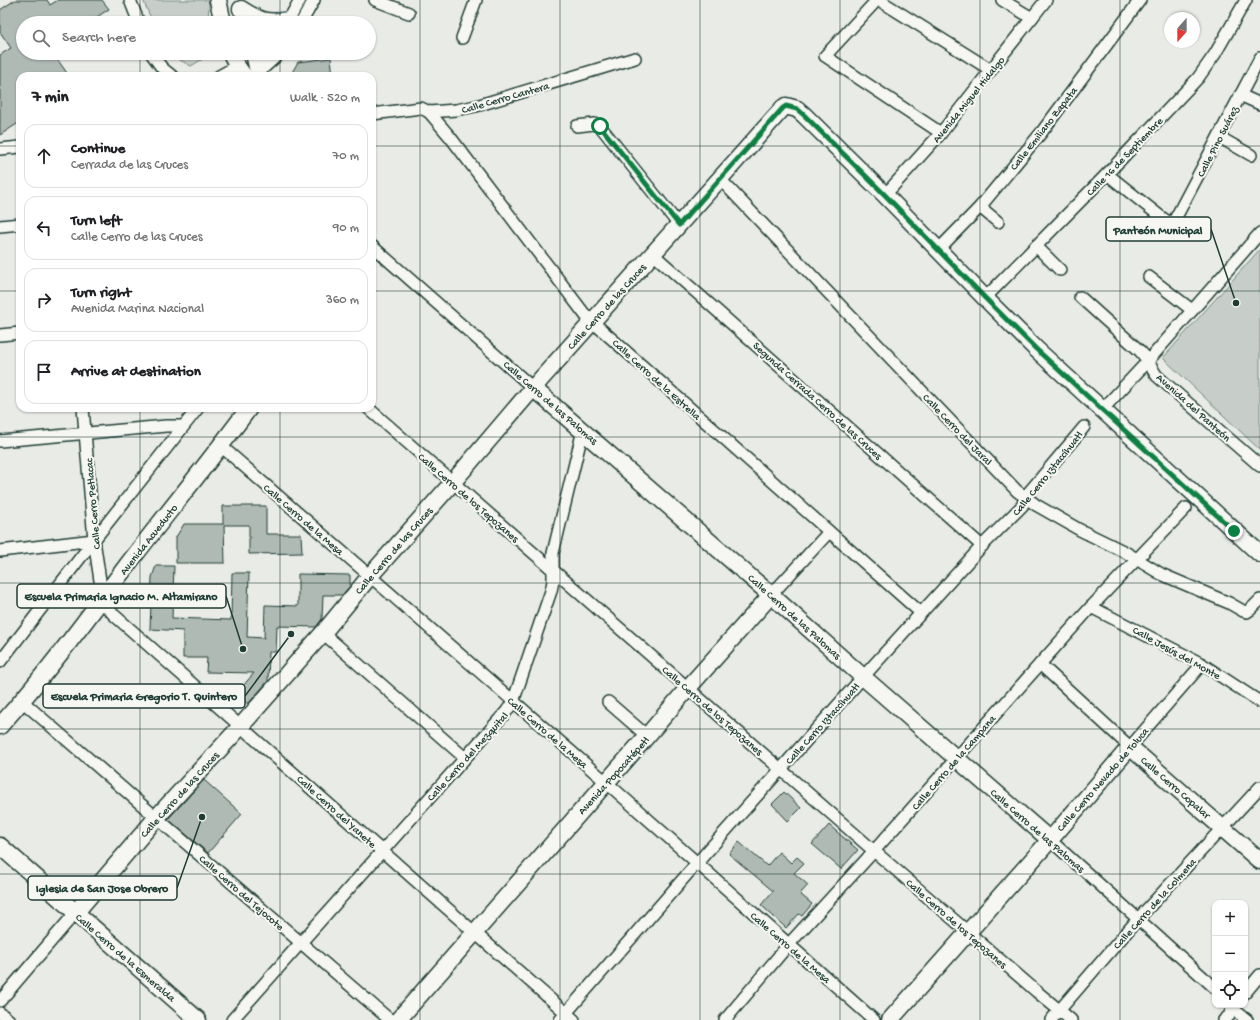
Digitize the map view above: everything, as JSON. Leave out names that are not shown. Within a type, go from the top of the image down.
[{"type":"street","points":[[130,0],[136,16]]},
{"type":"street","points":[[218,0],[221,16]]},
{"type":"street","points":[[294,16],[300,0]]},
{"type":"street","points":[[298,16],[314,0]]},
{"type":"street","points":[[375,0],[409,13]]},
{"type":"street","points":[[462,38],[476,0]]},
{"type":"street","points":[[941,134],[825,56],[878,0],[991,70]]},
{"type":"street","points":[[1002,0],[1032,18]]},
{"type":"street","name":"Avenida Miguel Hidalgo","points":[[885,195],[941,134],[1046,0]]},
{"type":"street","name":"Calle Emiliano Zapata","points":[[938,250],[980,207],[1041,133],[1140,0]]},
{"type":"street","name":"Calle 16 de Septiembre","points":[[985,298],[1107,174],[1198,78],[1215,54],[1246,0]]},
{"type":"street","points":[[242,11],[251,16]]},
{"type":"street","name":"Calle Cerro Cantera","points":[[376,114],[421,108],[429,112],[456,110],[476,106],[635,58]]},
{"type":"street","name":"Calle Pino Suárez","points":[[1107,174],[1168,222],[1174,221],[1178,216],[1260,58]]},
{"type":"street","points":[[156,60],[165,72]]},
{"type":"street","points":[[230,72],[262,60]]},
{"type":"street","points":[[1240,95],[1260,104]]},
{"type":"street","name":"Calle Cerro de las Cruces","points":[[0,1001],[157,818],[323,633],[370,576],[533,388],[783,108],[786,106],[797,109],[885,195]]},
{"type":"street","name":"Calle Cerro de la Estrella","points":[[429,112],[451,138],[592,322],[921,613]]},
{"type":"street","points":[[577,126],[598,124],[679,225]]},
{"type":"street","points":[[1219,137],[1251,155]]},
{"type":"street","points":[[0,149],[16,147]]},
{"type":"street","name":"Calle Cerro del Jaral","points":[[720,179],[1026,499],[1080,530],[1125,552],[1167,577],[1229,603],[1246,612],[1260,600]]},
{"type":"street","points":[[885,195],[1036,349],[1260,554]]},
{"type":"street","points":[[980,207],[998,222]]},
{"type":"street","points":[[0,226],[16,224]]},
{"type":"street","points":[[1102,410],[1148,361],[1260,233]]},
{"type":"street","points":[[1036,246],[1060,270]]},
{"type":"street","name":"Calle Cerro de las Palomas","points":[[376,250],[1050,840],[1212,985]]},
{"type":"street","name":"Segunda Cerrada Cerro de las Cruces","points":[[653,254],[982,546]]},
{"type":"street","points":[[1149,277],[1192,310]]},
{"type":"street","name":"Avenida del Panteón","points":[[1080,297],[1140,351],[1157,376],[1260,466]]},
{"type":"street","points":[[0,335],[16,333]]},
{"type":"street","name":"Calle Cerro Petlacac","points":[[84,412],[94,540],[103,599]]},
{"type":"street","points":[[0,662],[182,426],[194,412]]},
{"type":"street","name":"Avenida Acueducto","points":[[0,726],[103,599],[128,564],[246,412]]},
{"type":"street","name":"Calle Cerro de los Tepozanes","points":[[373,412],[874,851],[1071,1020]]},
{"type":"street","points":[[0,441],[86,432],[182,426]]},
{"type":"street","name":"Calle Cerro Iztaccíhuatl","points":[[567,1018],[697,863],[921,613],[982,546],[1020,508],[1035,485],[1084,427]]},
{"type":"street","name":"Calle Cerro del Mezquital","points":[[232,1020],[506,712],[513,702],[551,591],[554,571],[553,553],[583,430]]},
{"type":"street","name":"Calle Cerro de la Mesa","points":[[221,446],[606,782],[874,1020]]},
{"type":"street","name":"Calle Cerro de la Campana","points":[[725,1020],[789,944],[874,851],[1091,607],[1138,560],[1186,508]]},
{"type":"street","name":"Avenida Popocatépetl","points":[[398,1020],[688,688],[771,595],[830,532]]},
{"type":"street","points":[[0,551],[94,540]]},
{"type":"street","name":"Calle Cerro del Yanete","points":[[103,599],[105,605],[114,615],[383,851],[567,1018]]},
{"type":"street","name":"Calle Jesús del Monte","points":[[1091,607],[1202,664],[1260,702]]},
{"type":"street","points":[[323,633],[465,758]]},
{"type":"street","name":"Calle Cerro Copalar","points":[[1040,664],[1130,747],[1260,860]]},
{"type":"street","name":"Calle Cerro Nevado de Toluca","points":[[890,1020],[1050,840],[1202,664]]},
{"type":"street","name":"Calle Cerro del Tejocote","points":[[22,700],[390,1020]]},
{"type":"street","points":[[608,702],[647,736]]},
{"type":"street","name":"Calle Cerro de la Colmena","points":[[1051,1020],[1138,920],[1260,787]]},
{"type":"street","name":"Calle Cerro de la Esmeralda","points":[[0,846],[198,1020]]},
{"type":"street","points":[[1248,989],[1260,975]]},
{"type":"street","points":[[1224,1020],[1228,1016],[1231,1008]]},
{"type":"street","points":[[1234,1008],[1247,1020]]},
{"type":"street","points":[[0,1013],[9,1020]]},
{"type":"shaded area","points":[[143,0],[208,0],[208,16],[150,16]]},
{"type":"shaded area","points":[[180,60],[201,60],[191,66]]},
{"type":"shaded area","points":[[1260,249],[1260,450],[1163,358]]},
{"type":"building","points":[[15,0],[47,0],[50,5],[58,0],[102,0],[109,9],[98,16],[16,16],[16,60],[58,60],[66,72],[16,72],[16,125],[0,135],[0,55],[11,48],[0,32],[0,10]]},
{"type":"building","points":[[331,60],[333,72],[292,72],[298,62]]},
{"type":"building","points":[[223,506],[266,506],[266,534],[301,534],[302,553],[249,554],[249,525],[224,525],[225,563],[176,563],[176,537],[184,524],[223,524]]},
{"type":"building","points":[[156,566],[174,566],[172,618],[231,620],[232,573],[249,573],[247,637],[264,638],[265,605],[298,606],[298,574],[350,575],[350,586],[342,595],[323,595],[322,619],[316,627],[277,626],[276,652],[269,652],[268,681],[248,704],[236,694],[254,673],[206,672],[207,658],[183,658],[183,631],[150,629],[152,577]]},
{"type":"building","points":[[204,780],[242,814],[208,853],[168,819]]},
{"type":"building","points":[[784,792],[801,808],[788,821],[772,804]]},
{"type":"building","points":[[829,825],[858,850],[841,869],[812,844]]},
{"type":"building","points":[[739,842],[767,866],[779,852],[791,863],[797,857],[804,863],[794,873],[808,885],[800,894],[812,904],[802,916],[799,914],[786,928],[761,905],[773,891],[729,854]]},
{"type":"place","name":"Panteón Municipal","points":[[1236,303]]},
{"type":"place","name":"Escuela Primaria Gregorio T. Quintero","points":[[291,634]]},
{"type":"place","name":"Escuela Primaria Ignacio M. Altamirano","points":[[243,649]]},
{"type":"place","name":"Iglesia de San Jose Obrero","points":[[202,817]]},
{"type":"route","points":[[600,126],[679,225],[783,108],[786,106],[797,109],[885,195],[1036,349],[1234,531]]}]
